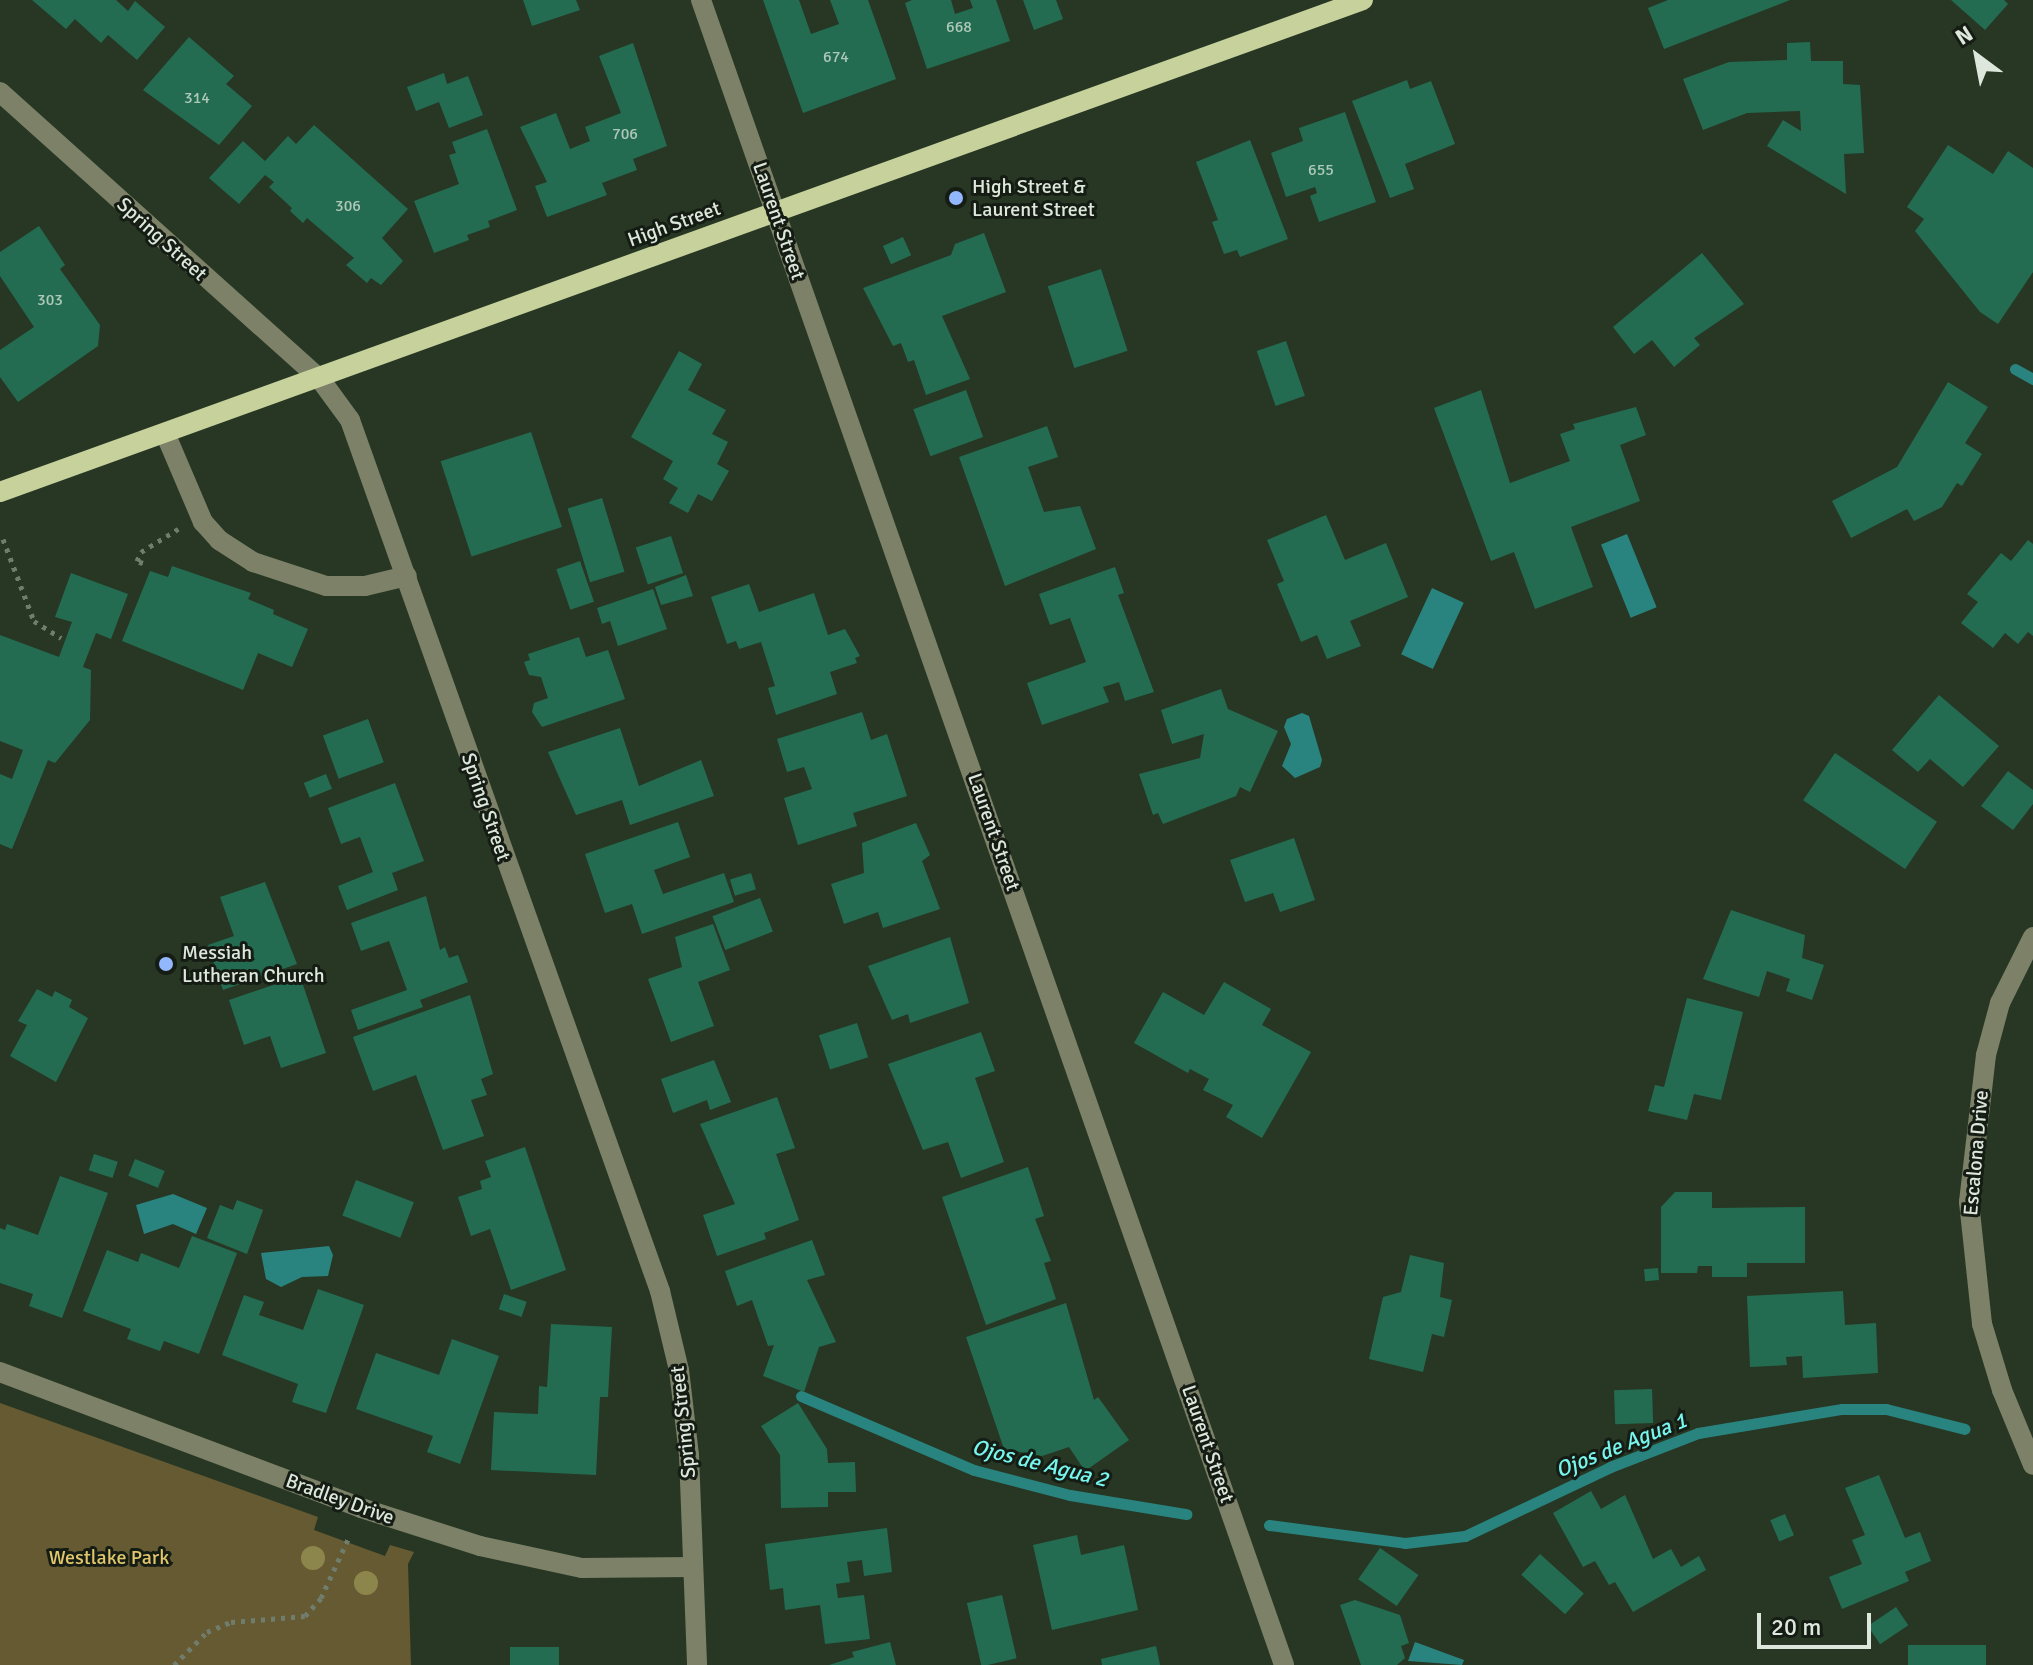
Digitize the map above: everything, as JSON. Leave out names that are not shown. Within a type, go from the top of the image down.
[{"type":"main road","name":"High Street","points":[[0,492],[1363,0]]},
{"type":"street","name":"Laurent Street","points":[[701,0],[1284,1665]]},
{"type":"street","name":"Spring Street","points":[[0,92],[320,379],[350,420],[517,898],[660,1291],[679,1370],[697,1665]]},
{"type":"street","points":[[165,433],[203,522],[219,540],[253,562],[326,586],[365,586],[407,576]]},
{"type":"street","name":"Escalona Drive","points":[[2033,937],[2000,1003],[1986,1055],[1974,1125],[1969,1202],[1982,1324],[2002,1390],[2033,1465]]},
{"type":"street","name":"Bradley Drive","points":[[0,1372],[361,1508],[480,1546],[582,1568],[692,1567]]},
{"type":"path","points":[[143,563],[137,561],[141,552],[179,528]]},
{"type":"path","points":[[3,539],[34,621],[61,638]]},
{"type":"path","points":[[174,1665],[207,1632],[231,1622],[305,1616],[334,1573],[361,1508]]},
{"type":"green space","name":"Westlake Park","points":[[0,1403],[318,1517],[314,1530],[385,1556],[390,1545],[414,1552],[408,1564],[411,1665],[0,1665]]},
{"type":"water","points":[[1627,534],[1657,607],[1631,618],[1601,544]]},
{"type":"water","points":[[1432,588],[1464,603],[1433,669],[1401,654]]},
{"type":"water","points":[[1302,713],[1309,716],[1322,760],[1320,767],[1295,778],[1282,766],[1291,744],[1284,727],[1287,719]]},
{"type":"water","points":[[173,1194],[207,1208],[196,1234],[173,1224],[144,1234],[136,1205]]},
{"type":"water","points":[[329,1246],[333,1255],[328,1276],[302,1277],[281,1287],[266,1279],[261,1253]]},
{"type":"water","points":[[1415,1642],[1464,1660],[1462,1665],[1408,1661]]},
{"type":"building","points":[[32,0],[116,0],[128,11],[135,1],[165,27],[137,60],[108,35],[101,43],[75,19],[66,29]]},
{"type":"building","points":[[523,0],[576,0],[580,10],[532,26]]},
{"type":"building","points":[[763,0],[799,0],[811,34],[839,24],[830,0],[868,0],[896,79],[803,113]]},
{"type":"building","points":[[912,0],[951,0],[955,14],[973,8],[970,0],[996,0],[1010,41],[927,69],[905,3]]},
{"type":"building","points":[[1023,0],[1056,0],[1063,19],[1034,30]]},
{"type":"building","points":[[1668,0],[1790,0],[1664,49],[1648,8]]},
{"type":"building","points":[[1951,0],[2004,0],[2008,4],[1985,30]]},
{"type":"building","points":[[189,37],[234,76],[226,84],[252,106],[219,145],[143,90]]},
{"type":"building","points":[[1810,42],[1811,61],[1843,61],[1843,84],[1860,85],[1864,153],[1844,154],[1846,194],[1767,146],[1783,120],[1801,131],[1800,111],[1747,113],[1703,130],[1683,79],[1729,62],[1787,60],[1787,43]]},
{"type":"building","points":[[633,43],[667,146],[633,159],[637,170],[602,183],[607,195],[547,217],[535,186],[547,182],[520,127],[556,113],[570,149],[590,141],[585,127],[621,113],[599,56]]},
{"type":"building","points":[[444,73],[447,84],[468,76],[483,115],[449,128],[439,102],[416,111],[407,87]]},
{"type":"building","points":[[1407,80],[1410,89],[1431,81],[1455,144],[1405,164],[1414,189],[1390,198],[1352,101]]},
{"type":"building","points":[[1345,112],[1376,202],[1319,222],[1310,196],[1317,193],[1315,187],[1286,197],[1271,153],[1303,141],[1299,128]]},
{"type":"building","points":[[314,125],[408,209],[382,238],[403,261],[381,285],[371,278],[367,283],[346,265],[354,258],[307,218],[303,223],[290,211],[292,208],[269,187],[274,182],[265,175],[239,204],[209,178],[243,141],[265,161],[288,136],[296,144]]},
{"type":"building","points":[[487,129],[517,210],[488,221],[490,227],[467,235],[469,240],[434,253],[414,201],[459,184],[449,155],[456,153],[452,142]]},
{"type":"building","points":[[1250,140],[1288,239],[1240,257],[1237,250],[1224,254],[1212,222],[1218,220],[1196,162]]},
{"type":"building","points":[[1948,145],[1993,174],[2008,151],[2033,168],[2033,272],[1998,324],[1980,312],[1915,231],[1924,219],[1907,207]]},
{"type":"building","points":[[39,226],[65,265],[60,269],[100,325],[98,346],[18,402],[0,377],[0,350],[34,327],[0,276],[0,252]]},
{"type":"building","points":[[984,233],[1006,292],[942,316],[970,379],[926,395],[914,360],[908,362],[901,343],[893,346],[863,288],[951,255],[955,244]]},
{"type":"building","points":[[903,237],[911,255],[891,264],[883,246]]},
{"type":"building","points":[[1702,253],[1744,304],[1694,338],[1700,345],[1674,367],[1652,340],[1634,354],[1613,327]]},
{"type":"building","points":[[1101,269],[1128,351],[1074,368],[1048,286]]},
{"type":"building","points":[[1286,341],[1305,396],[1276,406],[1257,351]]},
{"type":"building","points":[[679,351],[702,364],[688,390],[726,410],[712,434],[728,442],[717,464],[729,471],[712,501],[698,494],[688,513],[669,503],[678,488],[663,479],[673,461],[631,437]]},
{"type":"building","points":[[1948,382],[1988,407],[1965,443],[1982,454],[1962,486],[1957,483],[1942,507],[1914,521],[1907,509],[1851,538],[1832,501],[1897,467]]},
{"type":"building","points":[[966,390],[983,437],[930,456],[913,409]]},
{"type":"building","points":[[1481,390],[1510,483],[1570,461],[1560,434],[1575,429],[1573,424],[1636,407],[1646,435],[1620,445],[1640,501],[1571,527],[1593,587],[1535,609],[1514,552],[1491,561],[1434,408]]},
{"type":"building","points":[[1047,426],[1058,457],[1028,467],[1044,512],[1080,506],[1096,549],[1005,586],[959,457]]},
{"type":"building","points":[[531,432],[562,527],[472,556],[441,461]]},
{"type":"building","points":[[602,498],[625,572],[590,582],[568,509]]},
{"type":"building","points":[[1326,515],[1345,560],[1386,543],[1408,597],[1350,621],[1361,646],[1327,659],[1317,635],[1301,642],[1277,584],[1284,581],[1267,540]]},
{"type":"building","points":[[671,536],[683,573],[648,585],[636,547]]},
{"type":"building","points":[[2028,540],[2033,544],[2033,636],[2028,632],[2018,644],[2005,633],[1993,648],[1961,623],[1978,602],[1967,594],[2001,553],[2011,561]]},
{"type":"building","points":[[580,561],[594,602],[570,610],[556,569]]},
{"type":"building","points":[[172,566],[251,593],[248,599],[308,629],[292,667],[258,653],[243,690],[122,641],[150,571],[168,577]]},
{"type":"building","points":[[1115,567],[1124,593],[1118,595],[1154,692],[1125,701],[1119,682],[1103,687],[1109,702],[1042,725],[1027,683],[1086,662],[1070,618],[1050,625],[1039,594]]},
{"type":"building","points":[[71,573],[128,594],[111,639],[96,633],[83,667],[91,670],[90,720],[55,763],[48,760],[12,849],[0,844],[0,774],[12,779],[23,750],[0,741],[0,635],[59,657],[72,622],[55,617]]},
{"type":"building","points":[[686,575],[693,596],[661,605],[655,587]]},
{"type":"building","points":[[749,584],[759,612],[814,593],[828,635],[845,629],[860,656],[855,658],[857,663],[830,672],[837,694],[776,715],[768,688],[775,686],[761,642],[739,649],[736,641],[727,644],[711,597]]},
{"type":"building","points":[[653,589],[667,629],[618,646],[610,621],[602,624],[597,608]]},
{"type":"building","points":[[579,637],[586,657],[608,650],[625,699],[542,727],[532,712],[534,703],[548,698],[541,677],[529,675],[524,662],[530,660],[528,654]]},
{"type":"building","points":[[1221,689],[1228,709],[1278,731],[1250,792],[1240,787],[1236,796],[1163,824],[1158,813],[1153,815],[1139,774],[1200,758],[1204,734],[1172,744],[1161,710]]},
{"type":"building","points":[[1939,695],[1999,746],[1963,787],[1930,759],[1918,772],[1892,750]]},
{"type":"building","points":[[862,712],[871,740],[887,734],[907,796],[853,813],[857,826],[798,845],[784,798],[812,789],[804,767],[787,772],[777,739]]},
{"type":"building","points":[[368,719],[384,762],[339,779],[323,735]]},
{"type":"building","points":[[620,728],[639,786],[701,760],[714,796],[630,825],[622,800],[576,815],[548,752]]},
{"type":"building","points":[[1835,753],[1937,822],[1905,869],[1803,800]]},
{"type":"building","points":[[2008,771],[2033,790],[2033,804],[2013,830],[1981,806]]},
{"type":"building","points":[[326,774],[332,789],[310,798],[304,783]]},
{"type":"building","points":[[395,783],[424,861],[392,873],[398,890],[347,910],[338,886],[373,872],[360,837],[341,844],[328,808]]},
{"type":"building","points":[[678,822],[690,857],[654,870],[663,894],[724,873],[734,902],[642,934],[632,904],[605,913],[585,854]]},
{"type":"building","points":[[916,823],[930,855],[922,861],[940,909],[883,928],[878,912],[844,924],[831,884],[864,873],[862,843]]},
{"type":"building","points":[[1294,838],[1315,900],[1280,912],[1273,893],[1245,902],[1230,860]]},
{"type":"building","points":[[751,873],[756,889],[735,896],[730,879]]},
{"type":"building","points":[[265,882],[297,964],[223,990],[208,945],[234,936],[220,897]]},
{"type":"building","points":[[426,896],[440,950],[445,947],[449,958],[458,955],[468,982],[420,1000],[423,1007],[358,1030],[351,1010],[407,990],[389,941],[361,951],[351,923]]},
{"type":"building","points":[[760,898],[773,932],[725,950],[712,916]]},
{"type":"building","points":[[1731,910],[1805,935],[1802,958],[1824,965],[1812,1000],[1786,991],[1790,979],[1767,971],[1759,997],[1703,979]]},
{"type":"building","points":[[713,924],[730,970],[698,982],[714,1026],[671,1042],[648,979],[682,967],[675,937]]},
{"type":"building","points":[[950,937],[969,1003],[910,1023],[908,1014],[892,1020],[868,966]]},
{"type":"building","points":[[300,976],[326,1053],[281,1068],[270,1036],[244,1045],[229,1000]]},
{"type":"building","points":[[1224,982],[1271,1009],[1262,1025],[1311,1052],[1262,1138],[1226,1117],[1233,1105],[1203,1090],[1209,1079],[1190,1069],[1188,1073],[1134,1043],[1163,992],[1204,1015]]},
{"type":"building","points":[[37,989],[52,997],[55,991],[72,1000],[69,1007],[88,1018],[56,1082],[10,1056],[27,1025],[18,1021]]},
{"type":"building","points":[[470,995],[493,1074],[481,1079],[487,1095],[471,1100],[484,1136],[443,1150],[416,1075],[373,1091],[353,1037]]},
{"type":"building","points":[[1687,998],[1743,1012],[1721,1100],[1694,1094],[1687,1120],[1648,1111],[1655,1085],[1664,1087]]},
{"type":"building","points":[[857,1023],[868,1057],[830,1070],[819,1035]]},
{"type":"building","points":[[981,1032],[995,1071],[975,1078],[1004,1162],[961,1178],[948,1142],[923,1150],[888,1064]]},
{"type":"building","points":[[714,1060],[731,1102],[710,1110],[707,1100],[673,1113],[661,1079]]},
{"type":"building","points":[[777,1097],[795,1148],[776,1154],[799,1220],[764,1233],[766,1239],[717,1256],[703,1215],[735,1204],[700,1124]]},
{"type":"building","points":[[525,1147],[566,1270],[511,1290],[490,1229],[471,1236],[458,1197],[482,1189],[480,1181],[491,1177],[485,1161]]},
{"type":"building","points":[[94,1154],[118,1162],[113,1178],[89,1170]]},
{"type":"building","points":[[135,1159],[165,1171],[158,1188],[128,1176]]},
{"type":"building","points":[[1028,1167],[1044,1216],[1035,1219],[1051,1261],[1044,1263],[1056,1299],[986,1325],[942,1197]]},
{"type":"building","points":[[60,1176],[108,1193],[62,1318],[29,1306],[33,1294],[0,1283],[0,1228],[5,1230],[7,1224],[38,1235]]},
{"type":"building","points":[[356,1180],[414,1202],[400,1238],[342,1215]]},
{"type":"building","points":[[1675,1192],[1712,1192],[1712,1208],[1805,1207],[1805,1263],[1747,1263],[1747,1277],[1712,1277],[1712,1266],[1698,1266],[1697,1273],[1661,1273],[1661,1207]]},
{"type":"building","points":[[237,1200],[263,1210],[247,1254],[207,1238],[220,1205],[233,1210]]},
{"type":"building","points":[[192,1236],[237,1253],[199,1354],[164,1341],[160,1351],[127,1339],[131,1329],[83,1311],[107,1250],[138,1262],[141,1253],[179,1268]]},
{"type":"building","points":[[812,1240],[825,1275],[807,1280],[836,1342],[819,1347],[804,1392],[763,1376],[774,1345],[768,1346],[752,1300],[737,1306],[725,1271]]},
{"type":"building","points":[[1410,1255],[1444,1263],[1440,1297],[1452,1300],[1444,1337],[1432,1334],[1423,1372],[1369,1359],[1383,1297],[1401,1292]]},
{"type":"building","points":[[1658,1268],[1659,1280],[1645,1281],[1644,1269]]},
{"type":"building","points":[[318,1289],[364,1305],[326,1413],[292,1402],[298,1384],[222,1355],[244,1295],[264,1302],[259,1315],[303,1330]]},
{"type":"building","points":[[1843,1291],[1845,1325],[1876,1323],[1878,1373],[1803,1378],[1802,1356],[1786,1357],[1787,1365],[1750,1367],[1747,1296]]},
{"type":"building","points":[[504,1294],[527,1302],[521,1317],[499,1309]]},
{"type":"building","points":[[1066,1303],[1094,1400],[1098,1397],[1129,1440],[1085,1471],[1069,1447],[1042,1456],[1004,1449],[966,1337]]},
{"type":"building","points":[[551,1324],[612,1327],[608,1397],[600,1397],[596,1475],[491,1470],[494,1412],[538,1414],[539,1386],[547,1387]]},
{"type":"building","points":[[452,1339],[499,1356],[460,1464],[427,1452],[433,1436],[356,1409],[376,1353],[439,1375]]},
{"type":"building","points":[[1652,1389],[1653,1423],[1615,1424],[1614,1390]]},
{"type":"building","points":[[798,1403],[827,1449],[828,1463],[855,1462],[856,1492],[828,1492],[828,1507],[781,1508],[780,1455],[761,1426]]},
{"type":"building","points":[[1879,1475],[1905,1538],[1920,1532],[1931,1561],[1905,1572],[1909,1581],[1842,1609],[1829,1577],[1862,1564],[1852,1540],[1865,1535],[1845,1488]]},
{"type":"building","points":[[1591,1491],[1601,1509],[1625,1495],[1653,1559],[1671,1549],[1681,1567],[1699,1556],[1706,1570],[1633,1612],[1615,1582],[1609,1585],[1595,1561],[1583,1567],[1553,1513]]},
{"type":"building","points":[[1785,1514],[1794,1535],[1779,1541],[1770,1520]]},
{"type":"building","points":[[887,1528],[892,1572],[864,1576],[862,1560],[847,1562],[850,1582],[836,1584],[838,1598],[864,1595],[870,1639],[825,1644],[820,1605],[785,1610],[783,1588],[770,1590],[765,1544]]},
{"type":"building","points":[[1077,1535],[1081,1555],[1124,1545],[1138,1610],[1052,1630],[1033,1545]]},
{"type":"building","points":[[1380,1548],[1419,1575],[1397,1606],[1358,1579]]},
{"type":"building","points":[[1540,1554],[1584,1593],[1565,1614],[1521,1575]]},
{"type":"building","points":[[1002,1595],[1017,1658],[981,1665],[967,1603]]},
{"type":"building","points":[[1355,1600],[1400,1615],[1409,1643],[1401,1646],[1405,1658],[1397,1665],[1361,1665],[1340,1605]]},
{"type":"building","points":[[1896,1607],[1908,1625],[1880,1644],[1868,1626]]},
{"type":"building","points":[[890,1642],[896,1665],[829,1665],[854,1657],[852,1652]]},
{"type":"building","points":[[1908,1645],[1986,1645],[1986,1665],[1908,1665]]},
{"type":"building","points":[[1156,1646],[1160,1665],[1102,1665],[1101,1659]]},
{"type":"building","points":[[510,1647],[559,1647],[559,1665],[510,1665]]},
{"type":"waterway","points":[[2015,369],[2033,379]]},
{"type":"waterway","name":"Ojos de Agua 2","points":[[801,1396],[974,1470],[1070,1495],[1186,1514]]},
{"type":"waterway","name":"Ojos de Agua 1","points":[[1269,1525],[1405,1543],[1465,1536],[1610,1467],[1698,1433],[1842,1409],[1886,1409],[1965,1429]]},
{"type":"place","name":"High Street & Laurent Street","points":[[956,198]]},
{"type":"place","name":"Messiah Lutheran Church","points":[[166,964]]}]
